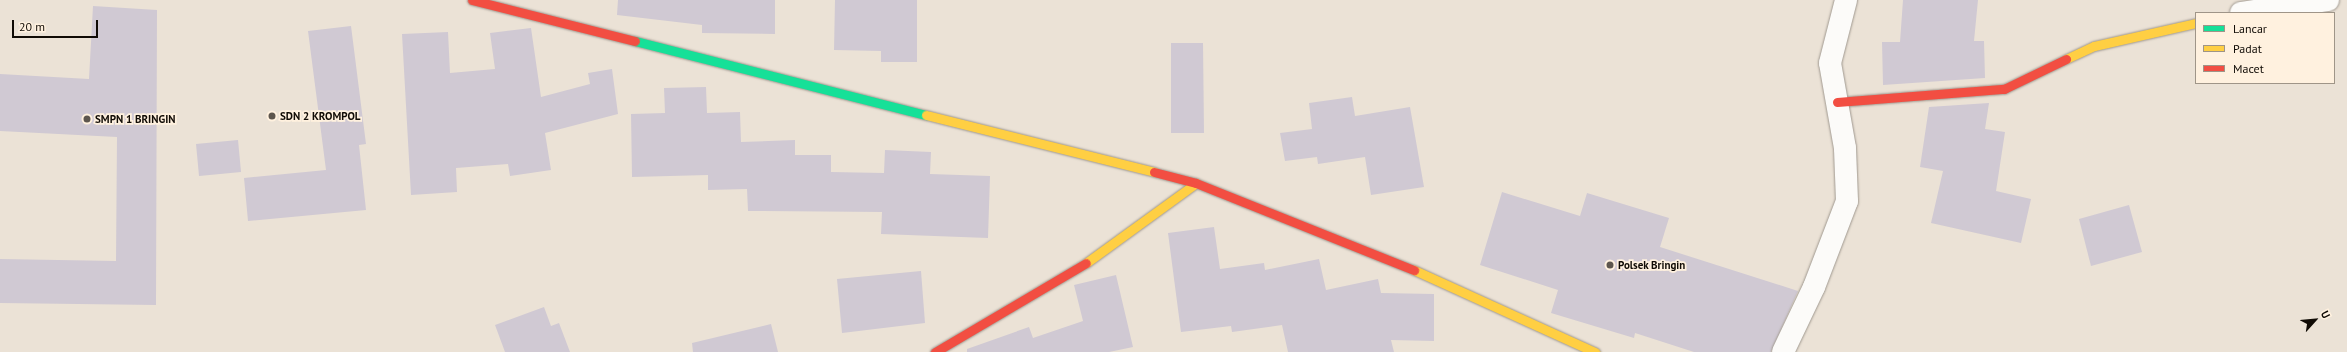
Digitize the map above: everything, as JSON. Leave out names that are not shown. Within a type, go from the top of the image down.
[{"type":"street","points":[[472,0],[1196,183],[1436,279],[1595,352]]},
{"type":"street","points":[[1784,352],[1814,287],[1846,201],[1845,148],[1830,63],[1846,0]]},
{"type":"street","points":[[2248,12],[2328,0]]},
{"type":"street","points":[[1836,102],[2004,89],[2094,46],[2195,23]]},
{"type":"street","points":[[936,352],[1088,262],[1196,183]]},
{"type":"building","points":[[618,0],[775,0],[775,34],[702,33],[702,25],[617,15]]},
{"type":"building","points":[[835,0],[917,0],[917,62],[881,62],[881,51],[834,50]]},
{"type":"building","points":[[1903,0],[1978,0],[1974,41],[1984,41],[1985,78],[1883,85],[1882,42],[1900,42]]},
{"type":"building","points":[[93,6],[157,10],[156,305],[0,303],[0,259],[116,261],[117,137],[0,131],[0,74],[89,79]]},
{"type":"building","points":[[351,26],[366,144],[359,145],[366,210],[248,221],[244,178],[326,170],[308,31]]},
{"type":"building","points":[[531,28],[541,97],[590,84],[588,73],[612,69],[618,114],[545,133],[551,170],[510,176],[508,164],[456,168],[457,192],[411,195],[402,34],[448,32],[450,73],[495,69],[490,33]]},
{"type":"building","points":[[1171,43],[1203,43],[1204,133],[1171,133]]},
{"type":"building","points":[[706,87],[707,113],[740,112],[741,142],[795,140],[795,155],[831,155],[831,172],[884,173],[885,150],[931,152],[930,174],[990,176],[988,238],[881,234],[882,212],[748,211],[747,189],[708,190],[708,175],[632,177],[631,114],[665,113],[664,88]]},
{"type":"building","points":[[1352,97],[1355,116],[1410,107],[1424,187],[1371,195],[1365,157],[1318,164],[1317,157],[1285,161],[1280,133],[1312,129],[1309,103]]},
{"type":"building","points":[[1989,103],[1985,129],[2005,132],[1996,191],[2031,199],[2021,243],[1931,223],[1943,171],[1920,167],[1929,107]]},
{"type":"building","points":[[238,140],[241,172],[199,176],[196,144]]},
{"type":"building","points":[[1502,192],[1580,216],[1587,193],[1669,218],[1660,247],[1798,291],[1771,352],[1694,352],[1635,333],[1634,338],[1551,313],[1558,290],[1480,265]]},
{"type":"building","points":[[2129,205],[2142,252],[2091,266],[2079,219]]},
{"type":"building","points":[[1214,227],[1220,269],[1264,263],[1265,270],[1319,259],[1326,290],[1378,279],[1381,293],[1434,294],[1434,341],[1391,340],[1394,352],[1288,352],[1282,325],[1232,332],[1231,326],[1181,332],[1168,233]]},
{"type":"building","points":[[921,271],[925,323],[842,333],[837,279]]},
{"type":"building","points":[[1116,275],[1133,347],[1109,352],[967,352],[967,349],[1029,327],[1033,338],[1083,321],[1074,285]]},
{"type":"building","points":[[544,307],[551,326],[559,323],[570,352],[505,352],[495,325]]},
{"type":"building","points":[[771,324],[778,352],[693,352],[692,343]]},
{"type":"traffic: fast","points":[[635,41],[926,115]]},
{"type":"traffic: slow","points":[[2066,59],[2094,46],[2195,23]]},
{"type":"traffic: slow","points":[[926,115],[1154,172]]},
{"type":"traffic: slow","points":[[1086,263],[1196,183]]},
{"type":"traffic: slow","points":[[1414,270],[1595,352]]},
{"type":"traffic: jam","points":[[472,0],[635,41]]},
{"type":"traffic: jam","points":[[1837,102],[2004,89],[2066,59]]},
{"type":"traffic: jam","points":[[1154,172],[1196,183],[1414,270]]},
{"type":"traffic: jam","points":[[935,352],[1086,263]]},
{"type":"place","name":"SDN 2 KROMPOL","points":[[272,116]]},
{"type":"place","name":"SMPN 1 BRINGIN","points":[[87,119]]},
{"type":"place","name":"Polsek Bringin","points":[[1610,265]]}]
